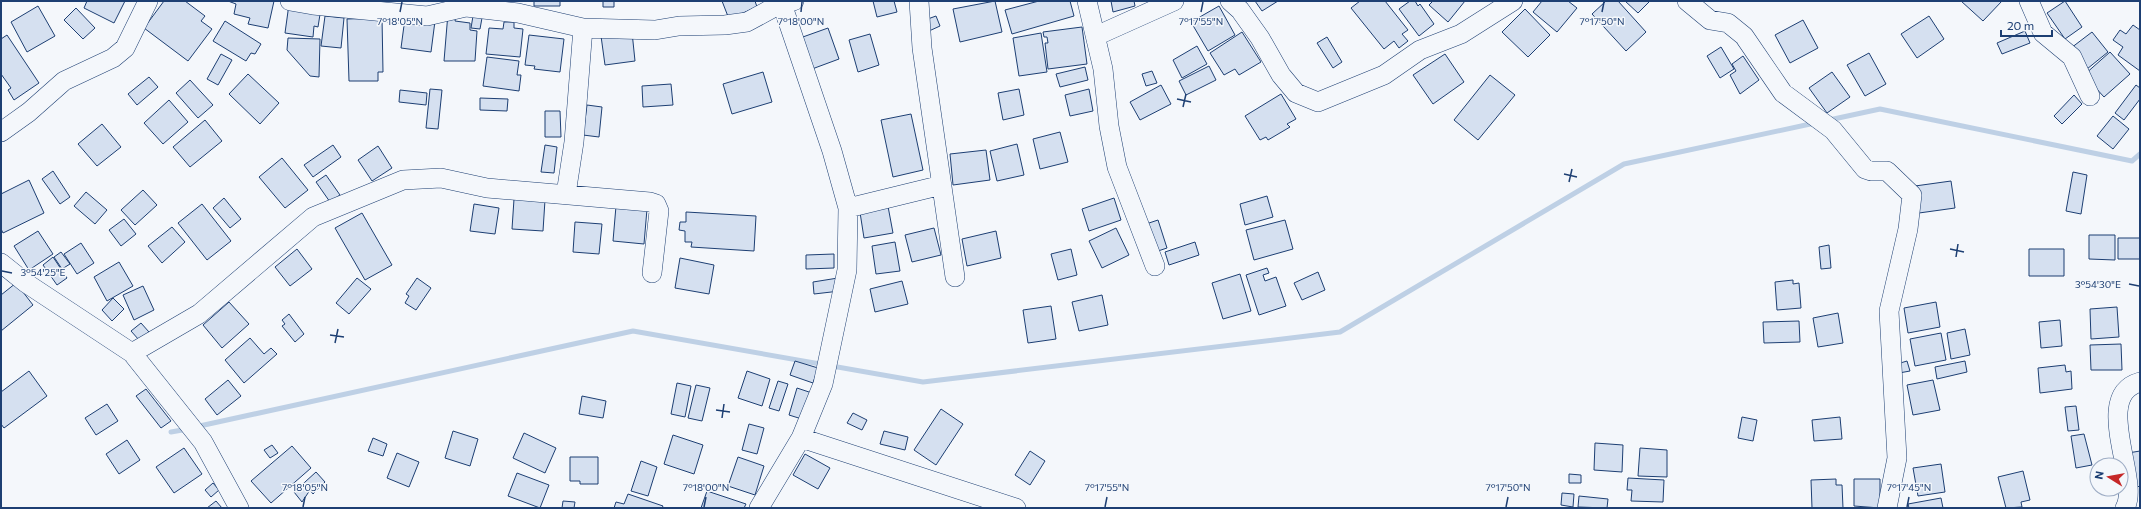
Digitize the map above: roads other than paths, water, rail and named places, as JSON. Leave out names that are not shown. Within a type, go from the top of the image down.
[{"type":"street","points":[[1,132],[29,112],[64,81],[114,58],[125,48],[148,1]]},
{"type":"street","points":[[290,1],[313,5],[427,16],[466,4],[518,13],[583,28],[655,30],[679,26],[725,25],[747,22],[786,2],[789,29],[832,151],[848,208],[847,270],[823,384],[801,438],[759,508]]},
{"type":"street","points":[[919,1],[922,48],[955,277]]},
{"type":"street","points":[[1087,1],[1096,36],[1117,167],[1155,266]]},
{"type":"street","points":[[1096,36],[1174,1]]},
{"type":"street","points":[[1230,1],[1240,10],[1260,38],[1281,75],[1296,93],[1318,102],[1384,75],[1420,50],[1461,34],[1513,1]]},
{"type":"street","points":[[1687,1],[1710,20],[1728,23],[1744,36],[1784,93],[1833,130],[1865,169],[1871,171],[1887,171],[1912,195],[1908,229],[1889,311],[1897,458],[1887,508]]},
{"type":"street","points":[[2029,1],[2043,32],[2072,57],[2090,96]]},
{"type":"street","points":[[566,194],[574,142],[583,28]]},
{"type":"street","points":[[132,352],[199,314],[313,217],[404,180],[441,178],[487,188],[566,194],[650,202],[656,204],[659,210],[652,273]]},
{"type":"street","points":[[848,208],[942,185]]},
{"type":"street","points":[[1,263],[26,283],[132,352],[203,442],[239,508]]},
{"type":"street","points":[[2125,508],[2128,504],[2130,492],[2120,426],[2120,406],[2123,392],[2130,385],[2140,382]]},
{"type":"street","points":[[801,438],[1016,508]]},
{"type":"waterway","points":[[1829,120],[1880,109],[2132,161],[2140,154]]},
{"type":"waterway","points":[[195,427],[633,331],[923,382],[1340,332],[1624,164],[1815,123]]},
{"type":"waterway","points":[[171,432],[188,429]]}]
